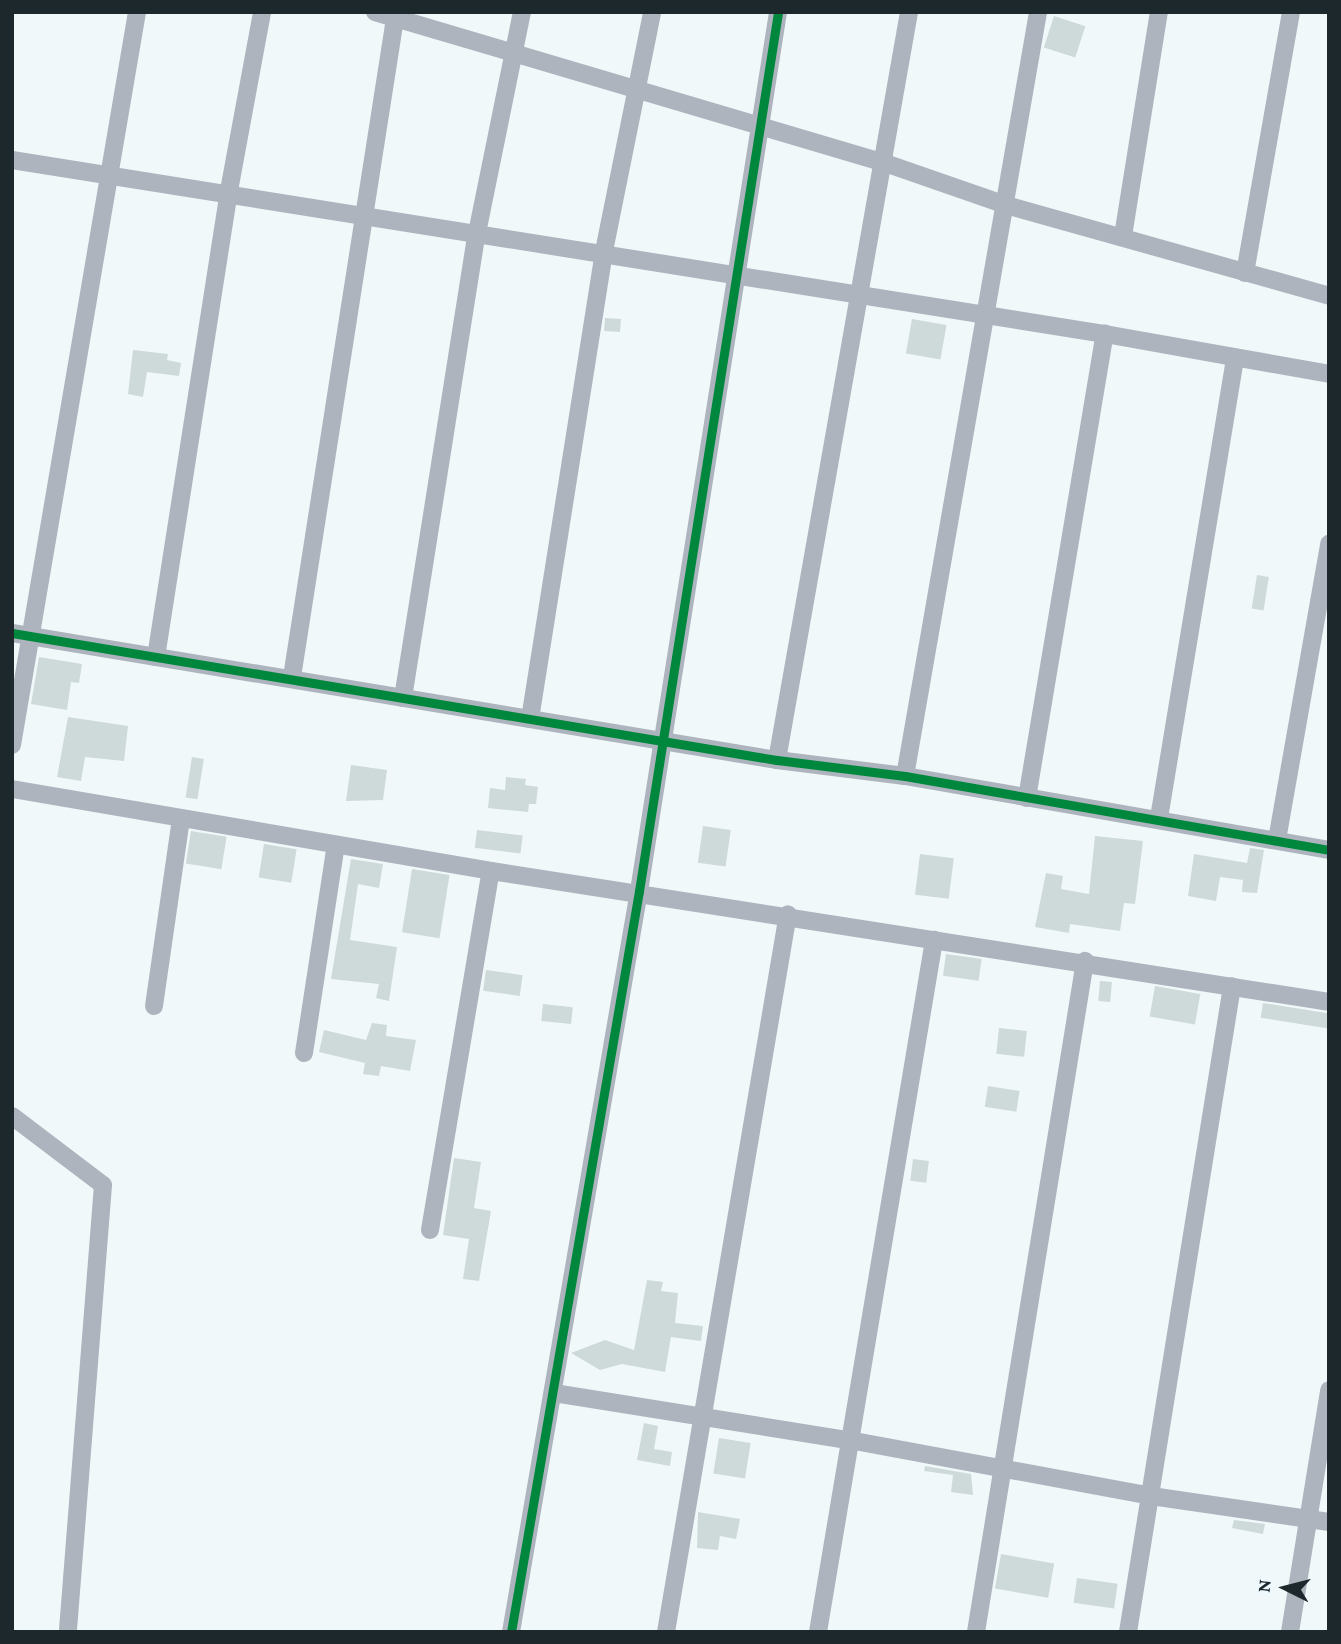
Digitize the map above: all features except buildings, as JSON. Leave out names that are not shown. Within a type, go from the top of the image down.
[{"type":"street","points":[[12,745],[21,635],[109,176],[137,12]]},
{"type":"street","points":[[156,657],[228,196],[262,12]]},
{"type":"street","points":[[375,12],[395,15],[514,56],[759,129],[885,163],[1006,205],[1329,296]]},
{"type":"street","points":[[403,698],[477,233],[522,12]]},
{"type":"street","points":[[530,719],[604,256],[639,93],[652,12]]},
{"type":"street","points":[[512,1632],[639,891],[778,12]]},
{"type":"street","points":[[778,760],[885,163],[909,12]]},
{"type":"street","points":[[905,776],[988,318],[1038,12]]},
{"type":"street","points":[[1123,236],[1159,12]]},
{"type":"street","points":[[1245,273],[1291,12]]},
{"type":"street","points":[[292,677],[395,15]]},
{"type":"street","points":[[12,160],[477,233],[988,318],[1105,334],[1329,374]]},
{"type":"street","points":[[1027,798],[1105,334]]},
{"type":"street","points":[[1159,818],[1235,357]]},
{"type":"street","points":[[1277,840],[1329,544]]},
{"type":"street","points":[[21,635],[292,677],[778,760],[905,776],[1159,818],[1329,850]]},
{"type":"street","points":[[12,789],[491,871],[788,914],[934,940],[1085,961],[1329,1002]]},
{"type":"street","points":[[154,1006],[181,818]]},
{"type":"street","points":[[304,1053],[336,845]]},
{"type":"street","points":[[430,1230],[491,871]]},
{"type":"street","points":[[666,1632],[788,914]]},
{"type":"street","points":[[818,1632],[934,940]]},
{"type":"street","points":[[976,1632],[1085,961]]},
{"type":"street","points":[[1128,1632],[1232,986]]},
{"type":"street","points":[[12,1116],[103,1185],[68,1632]]},
{"type":"street","points":[[1290,1632],[1329,1390]]},
{"type":"street","points":[[554,1393],[701,1420],[849,1440],[1151,1496],[1329,1522]]},
{"type":"cycle path","points":[[511,1632],[639,891],[778,12]]},
{"type":"cycle path","points":[[12,633],[777,760],[905,776],[1329,850]]}]
